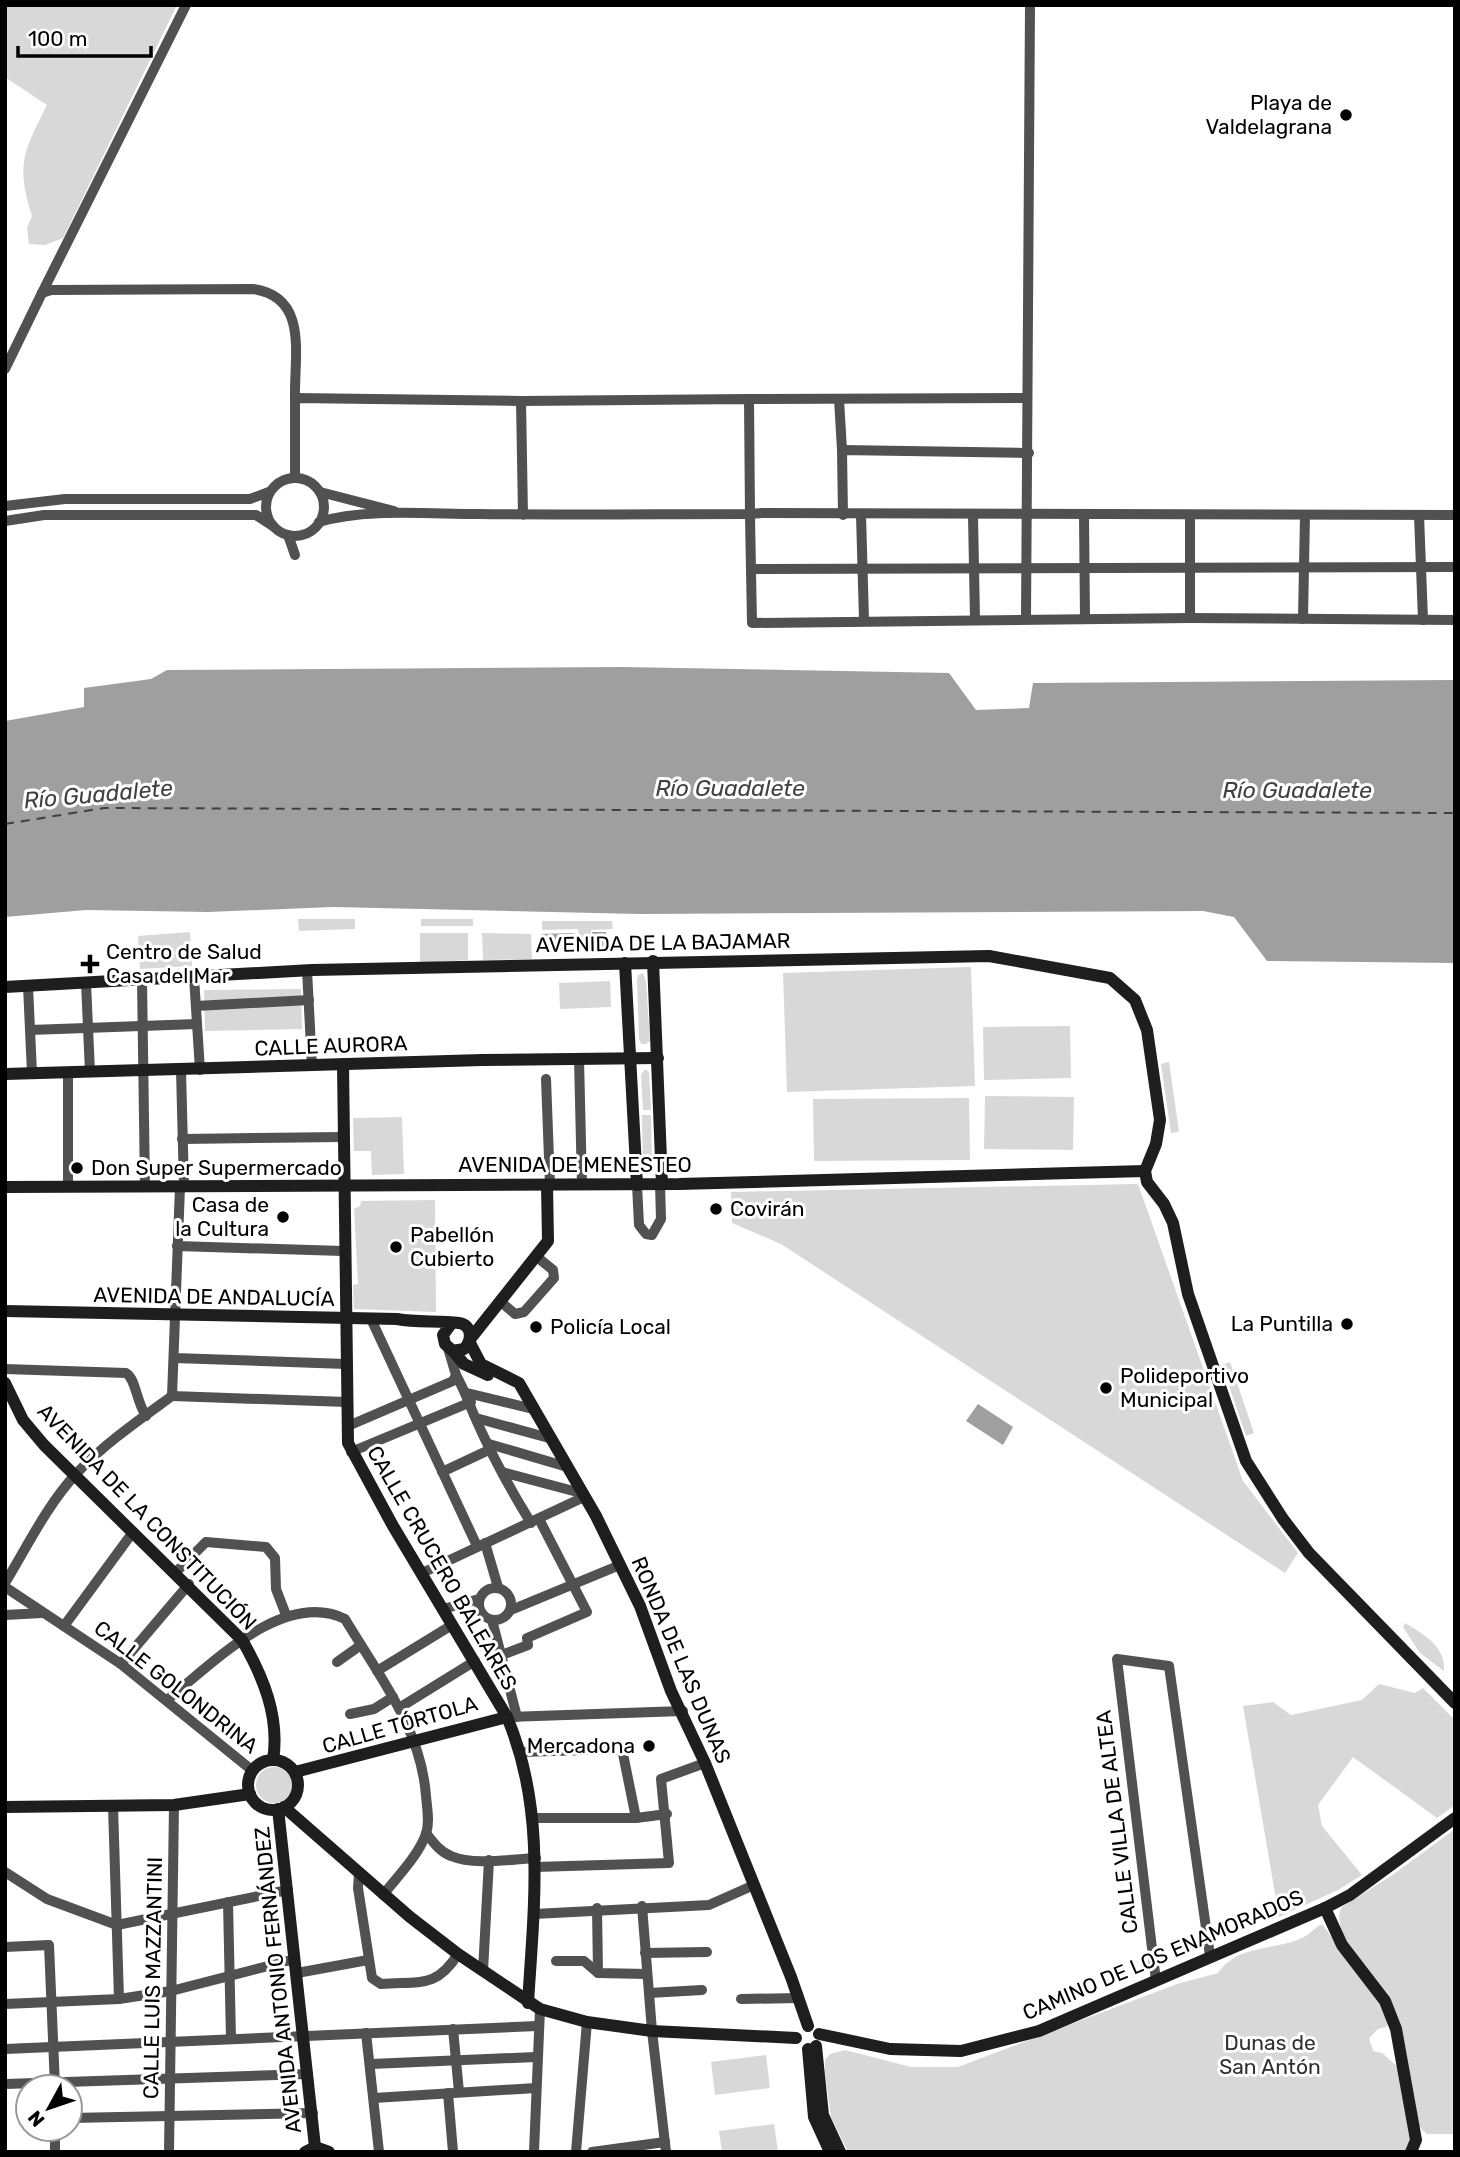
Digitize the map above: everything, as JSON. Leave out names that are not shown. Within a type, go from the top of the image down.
[{"type":"street","points":[[5,369],[186,5]]},
{"type":"street","points":[[1026,619],[1031,256],[1030,5]]},
{"type":"street","points":[[42,293],[78,289],[266,291],[281,299],[292,317],[295,478]]},
{"type":"street","points":[[295,398],[521,401],[1027,398]]},
{"type":"street","points":[[749,399],[752,623],[1190,618],[1455,620]]},
{"type":"street","points":[[839,399],[842,515]]},
{"type":"street","points":[[521,401],[523,514]]},
{"type":"street","points":[[842,450],[1029,453]]},
{"type":"street","points":[[273,526],[267,516],[265,504],[269,492],[277,483],[295,478],[312,483],[320,492],[324,504],[319,522]]},
{"type":"street","points":[[5,506],[65,499],[250,499],[269,492]]},
{"type":"street","points":[[320,492],[405,514]]},
{"type":"street","points":[[5,512],[65,499]]},
{"type":"street","points":[[5,521],[44,515],[256,515],[288,535],[302,535]]},
{"type":"street","points":[[861,515],[864,620]]},
{"type":"street","points":[[1084,515],[1085,619]]},
{"type":"street","points":[[1190,515],[1190,618]]},
{"type":"street","points":[[1303,619],[1304,515]]},
{"type":"street","points":[[1419,515],[1423,620]]},
{"type":"street","points":[[288,535],[295,555],[302,535],[319,522],[337,516],[1455,515]]},
{"type":"street","points":[[973,516],[975,619]]},
{"type":"street","points":[[751,569],[1455,567]]},
{"type":"street","name":"AVENIDA DE LA BAJAMAR","points":[[5,987],[307,970],[989,956],[1110,978],[1135,1000],[1147,1030],[1160,1120],[1156,1144],[1145,1171]]},
{"type":"street","points":[[625,963],[639,1224],[646,1234],[652,1235],[661,1219],[653,961]]},
{"type":"street","points":[[307,970],[312,1066]]},
{"type":"street","points":[[194,978],[200,1070]]},
{"type":"street","points":[[142,980],[145,1187]]},
{"type":"street","points":[[86,983],[90,1072]]},
{"type":"street","points":[[28,986],[32,1073]]},
{"type":"street","points":[[196,1006],[309,1000]]},
{"type":"street","points":[[30,1030],[197,1024]]},
{"type":"street","name":"CALLE AURORA","points":[[5,1074],[658,1058]]},
{"type":"street","points":[[579,1059],[582,1185]]},
{"type":"street","name":"CALLE CRUCERO BALEARES","points":[[343,1064],[343,1251],[351,1452],[452,1625],[512,1717],[534,1818],[534,2006]]},
{"type":"street","points":[[173,1396],[177,1246],[182,1187],[181,1070]]},
{"type":"street","points":[[68,1073],[68,1187]]},
{"type":"street","points":[[450,1349],[461,1351],[548,1241],[546,1079]]},
{"type":"street","points":[[182,1139],[343,1137]]},
{"type":"street","points":[[1145,1171],[1147,1182],[1164,1204],[1173,1223],[1188,1294],[1245,1461],[1276,1510],[1309,1553],[1455,1703]]},
{"type":"street","name":"AVENIDA DE MENESTEO","points":[[5,1187],[637,1185],[1145,1171]]},
{"type":"street","points":[[177,1246],[343,1251]]},
{"type":"street","points":[[498,1305],[515,1314],[524,1312],[554,1278],[553,1270],[537,1257]]},
{"type":"street","points":[[452,1328],[498,1305]]},
{"type":"street","name":"AVENIDA DE ANDALUCÍA","points":[[5,1311],[371,1319],[452,1328]]},
{"type":"street","points":[[371,1319],[407,1400],[481,1545],[499,1587],[513,1605],[510,1610]]},
{"type":"street","points":[[452,1328],[469,1330],[477,1359],[487,1369],[519,1383]]},
{"type":"street","points":[[452,1328],[450,1349],[456,1375],[469,1397],[476,1418],[502,1472],[574,1585],[587,1612],[527,1638],[528,1645],[499,1656]]},
{"type":"street","points":[[450,1349],[464,1364],[491,1376],[519,1383]]},
{"type":"street","points":[[174,1358],[346,1364]]},
{"type":"street","points":[[5,1369],[126,1373],[135,1382],[137,1403],[146,1416]]},
{"type":"street","points":[[348,1426],[453,1381],[456,1375]]},
{"type":"street","name":"AVENIDA DE LA CONSTITUCIÓN","points":[[5,1383],[23,1420],[242,1640],[260,1671],[271,1708],[275,1747],[272,1760]]},
{"type":"street","name":"RONDA DE LAS DUNAS","points":[[519,1383],[640,1606],[671,1691],[705,1763],[808,2026]]},
{"type":"street","points":[[5,1585],[75,1475],[173,1396],[347,1402]]},
{"type":"street","points":[[351,1452],[469,1397],[533,1409]]},
{"type":"street","points":[[476,1418],[549,1438]]},
{"type":"street","points":[[442,1472],[490,1447],[564,1466]]},
{"type":"street","points":[[502,1472],[582,1495]]},
{"type":"street","points":[[422,1573],[535,1521],[582,1495]]},
{"type":"street","points":[[64,1626],[133,1532]]},
{"type":"street","points":[[176,1572],[206,1542],[266,1547],[275,1558],[276,1589],[286,1615]]},
{"type":"street","points":[[479,1599],[487,1619],[496,1621],[510,1610],[620,1565]]},
{"type":"street","points":[[121,1664],[189,1584]]},
{"type":"street","name":"CALLE GOLONDRINA","points":[[5,1585],[121,1664],[253,1771]]},
{"type":"street","points":[[443,1609],[479,1599],[487,1591],[499,1587]]},
{"type":"street","points":[[167,1700],[242,1640],[286,1615],[330,1611],[345,1619],[417,1742],[424,1769],[428,1817],[426,1833],[383,1895]]},
{"type":"street","points":[[5,1615],[43,1613]]},
{"type":"street","points":[[492,1620],[512,1717]]},
{"type":"street","points":[[377,1671],[452,1625]]},
{"type":"street","points":[[337,1662],[361,1645]]},
{"type":"street","name":"CALLE VILLA DE ALTEA","points":[[1156,1981],[1117,1659],[1169,1666],[1210,1956]]},
{"type":"street","points":[[399,1708],[475,1661]]},
{"type":"street","points":[[350,1714],[374,1709],[393,1697]]},
{"type":"street","name":"CALLE TÓRTOLA","points":[[295,1773],[512,1717],[682,1711]]},
{"type":"street","points":[[520,1752],[622,1749],[636,1818]]},
{"type":"street","points":[[281,1808],[297,1792],[295,1773],[286,1763],[272,1760],[261,1763],[253,1771],[249,1782],[250,1794],[258,1805],[281,1808],[383,1895],[458,1954],[534,2006],[587,2022],[652,2031],[796,2038]]},
{"type":"street","points":[[426,1833],[452,1857],[536,1862],[669,1863],[667,1814],[661,1779],[705,1763]]},
{"type":"street","points":[[5,1807],[174,1805],[250,1794]]},
{"type":"street","name":"CALLE LUIS MAZZANTINI","points":[[169,2152],[173,2080],[171,1913],[174,1805]]},
{"type":"street","points":[[113,1806],[119,1999]]},
{"type":"street","name":"AVENIDA ANTONIO FERNÁNDEZ","points":[[281,1808],[313,2113],[310,2150]]},
{"type":"street","points":[[534,1818],[636,1818],[667,1814]]},
{"type":"street","name":"CAMINO DE LOS ENAMORADOS","points":[[814,2043],[961,2051],[1038,2031],[1325,1908],[1350,1895],[1455,1818]]},
{"type":"street","points":[[483,1971],[489,1860]]},
{"type":"street","points":[[5,1871],[47,1899],[117,1925],[288,1890]]},
{"type":"street","points":[[359,1874],[358,1888],[372,1978],[382,1984],[436,1980],[447,1972],[458,1954]]},
{"type":"street","points":[[534,1914],[597,1908],[709,1905],[754,1885]]},
{"type":"street","points":[[229,1902],[231,2039]]},
{"type":"street","points":[[592,2152],[665,2147],[642,1906]]},
{"type":"street","points":[[597,1908],[598,1973]]},
{"type":"street","points":[[1325,1908],[1342,1945],[1385,2001],[1393,2020],[1414,2146]]},
{"type":"street","points":[[5,1947],[50,1945],[55,2073]]},
{"type":"street","points":[[645,1953],[707,1952]]},
{"type":"street","points":[[5,2004],[119,1999],[171,1991],[295,1959]]},
{"type":"street","points":[[297,1973],[368,1960]]},
{"type":"street","points":[[555,1961],[584,1961],[598,1973],[647,1974]]},
{"type":"street","points":[[649,1993],[702,1990]]},
{"type":"street","points":[[741,1999],[799,1998]]},
{"type":"street","points":[[534,2006],[537,2026],[534,2152]]},
{"type":"street","points":[[576,2152],[587,2022]]},
{"type":"street","points":[[5,2049],[537,2026]]},
{"type":"street","points":[[796,2038],[801,2028],[808,2026],[814,2043],[822,2116],[840,2152]]},
{"type":"street","points":[[453,2029],[459,2092]]},
{"type":"street","points":[[366,2033],[379,2152]]},
{"type":"street","points":[[796,2038],[801,2047],[814,2043]]},
{"type":"street","points":[[814,2043],[814,2117],[830,2152]]},
{"type":"street","points":[[371,2064],[536,2057]]},
{"type":"street","points":[[84,2084],[308,2074]]},
{"type":"street","points":[[374,2098],[536,2088]]},
{"type":"street","points":[[448,2093],[453,2152]]},
{"type":"street","points":[[84,2117],[313,2113]]},
{"type":"street","points":[[310,2150],[328,2152]]},
{"type":"green space","points":[[5,5],[177,5],[63,238],[45,245],[29,244],[27,228],[32,216],[23,171],[27,148],[47,105],[5,77]]},
{"type":"green space","points":[[298,919],[355,919],[355,929],[299,931]]},
{"type":"green space","points":[[421,919],[473,919],[473,926],[421,926]]},
{"type":"green space","points":[[542,921],[612,921],[613,929],[591,930],[591,937],[579,938],[578,929],[542,930]]},
{"type":"green space","points":[[190,932],[192,966],[140,969],[138,936]]},
{"type":"green space","points":[[420,933],[468,933],[468,960],[420,963]]},
{"type":"green space","points":[[482,933],[531,934],[532,959],[483,960]]},
{"type":"green space","points":[[971,967],[975,1086],[787,1092],[783,973]]},
{"type":"green space","points":[[643,973],[646,981],[650,1041],[646,1044],[641,1044],[639,1039],[637,980],[638,975]]},
{"type":"green space","points":[[610,981],[611,1007],[560,1009],[559,983]]},
{"type":"green space","points":[[301,989],[302,1029],[205,1031],[204,990]]},
{"type":"green space","points":[[1070,1026],[1071,1078],[984,1080],[983,1027]]},
{"type":"green space","points":[[1169,1062],[1179,1132],[1171,1133],[1161,1064]]},
{"type":"green space","points":[[645,1069],[649,1072],[651,1110],[643,1110],[641,1075]]},
{"type":"green space","points":[[985,1096],[1074,1097],[1073,1150],[984,1149]]},
{"type":"green space","points":[[969,1098],[970,1160],[814,1161],[813,1099]]},
{"type":"green space","points":[[642,1115],[651,1115],[652,1171],[643,1171]]},
{"type":"green space","points":[[402,1117],[404,1174],[372,1175],[371,1151],[354,1151],[353,1118]]},
{"type":"green space","name":"Polideportivo Municipal","points":[[1138,1184],[1243,1481],[1298,1553],[1285,1573],[781,1244],[732,1223],[731,1192]]},
{"type":"green space","name":"Pabellón Cubierto","points":[[435,1200],[436,1312],[354,1309],[353,1285],[358,1284],[354,1209],[360,1206],[361,1201]]},
{"type":"green space","points":[[1230,1362],[1254,1433],[1246,1436],[1222,1365]]},
{"type":"green space","points":[[1405,1623],[1426,1636],[1437,1648],[1444,1662],[1444,1671],[1420,1653],[1403,1627]]},
{"type":"green space","points":[[1379,1684],[1415,1693],[1423,1688],[1455,1720],[1455,1805],[1437,1818],[1353,1757],[1318,1805],[1322,1826],[1362,1875],[1338,1890],[1279,1917],[1243,1706],[1273,1702],[1291,1715],[1362,1700]]},
{"type":"green space","points":[[274,1767],[287,1772],[292,1785],[287,1798],[274,1803],[261,1798],[256,1785],[261,1772]]},
{"type":"green space","points":[[1455,1829],[1455,2134],[1427,2134],[1414,2115],[1405,2045],[1401,2034],[1350,1951],[1339,1919],[1342,1907],[1394,1874]]},
{"type":"green space","name":"Dunas de San Antón","points":[[1322,1924],[1384,2009],[1389,2022],[1369,2038],[1373,2051],[1382,2053],[1398,2067],[1411,2135],[1405,2152],[848,2152],[831,2117],[825,2073],[825,2060],[830,2054],[845,2050],[911,2067],[958,2067],[1177,1984],[1218,1973],[1226,1963],[1236,1957],[1294,1941]]},
{"type":"green space","points":[[766,2055],[770,2088],[715,2095],[711,2062]]},
{"type":"green space","points":[[774,2124],[778,2152],[722,2152],[719,2131]]},
{"type":"water","name":"Río Guadalete","points":[[621,667],[949,673],[976,710],[1029,708],[1033,683],[1455,680],[1455,963],[1267,961],[1234,917],[1203,911],[640,914],[333,907],[208,912],[86,910],[5,917],[5,721],[84,707],[84,688],[151,679],[167,670]]},
{"type":"water","points":[[592,932],[606,932],[606,950],[580,950],[580,940],[592,940]]},
{"type":"water","points":[[574,933],[575,949],[542,951],[541,934]]},
{"type":"water","points":[[978,1404],[1013,1427],[1003,1445],[966,1421]]},
{"type":"ferry route","points":[[5,824],[104,808],[1455,813]]},
{"type":"place","name":"Playa de Valdelagrana","points":[[1346,115]]},
{"type":"place","name":"Centro de Salud Casa del Mar","points":[[90,964]]},
{"type":"place","name":"Don Super Supermercado","points":[[77,1168]]},
{"type":"place","name":"Covirán","points":[[716,1209]]},
{"type":"place","name":"Casa de la Cultura","points":[[283,1217]]},
{"type":"place","name":"Pabellón Cubierto","points":[[396,1247]]},
{"type":"place","name":"La Puntilla","points":[[1347,1324]]},
{"type":"place","name":"Policía Local","points":[[536,1327]]},
{"type":"place","name":"Polideportivo Municipal","points":[[1106,1388]]},
{"type":"place","name":"Mercadona","points":[[649,1746]]}]
